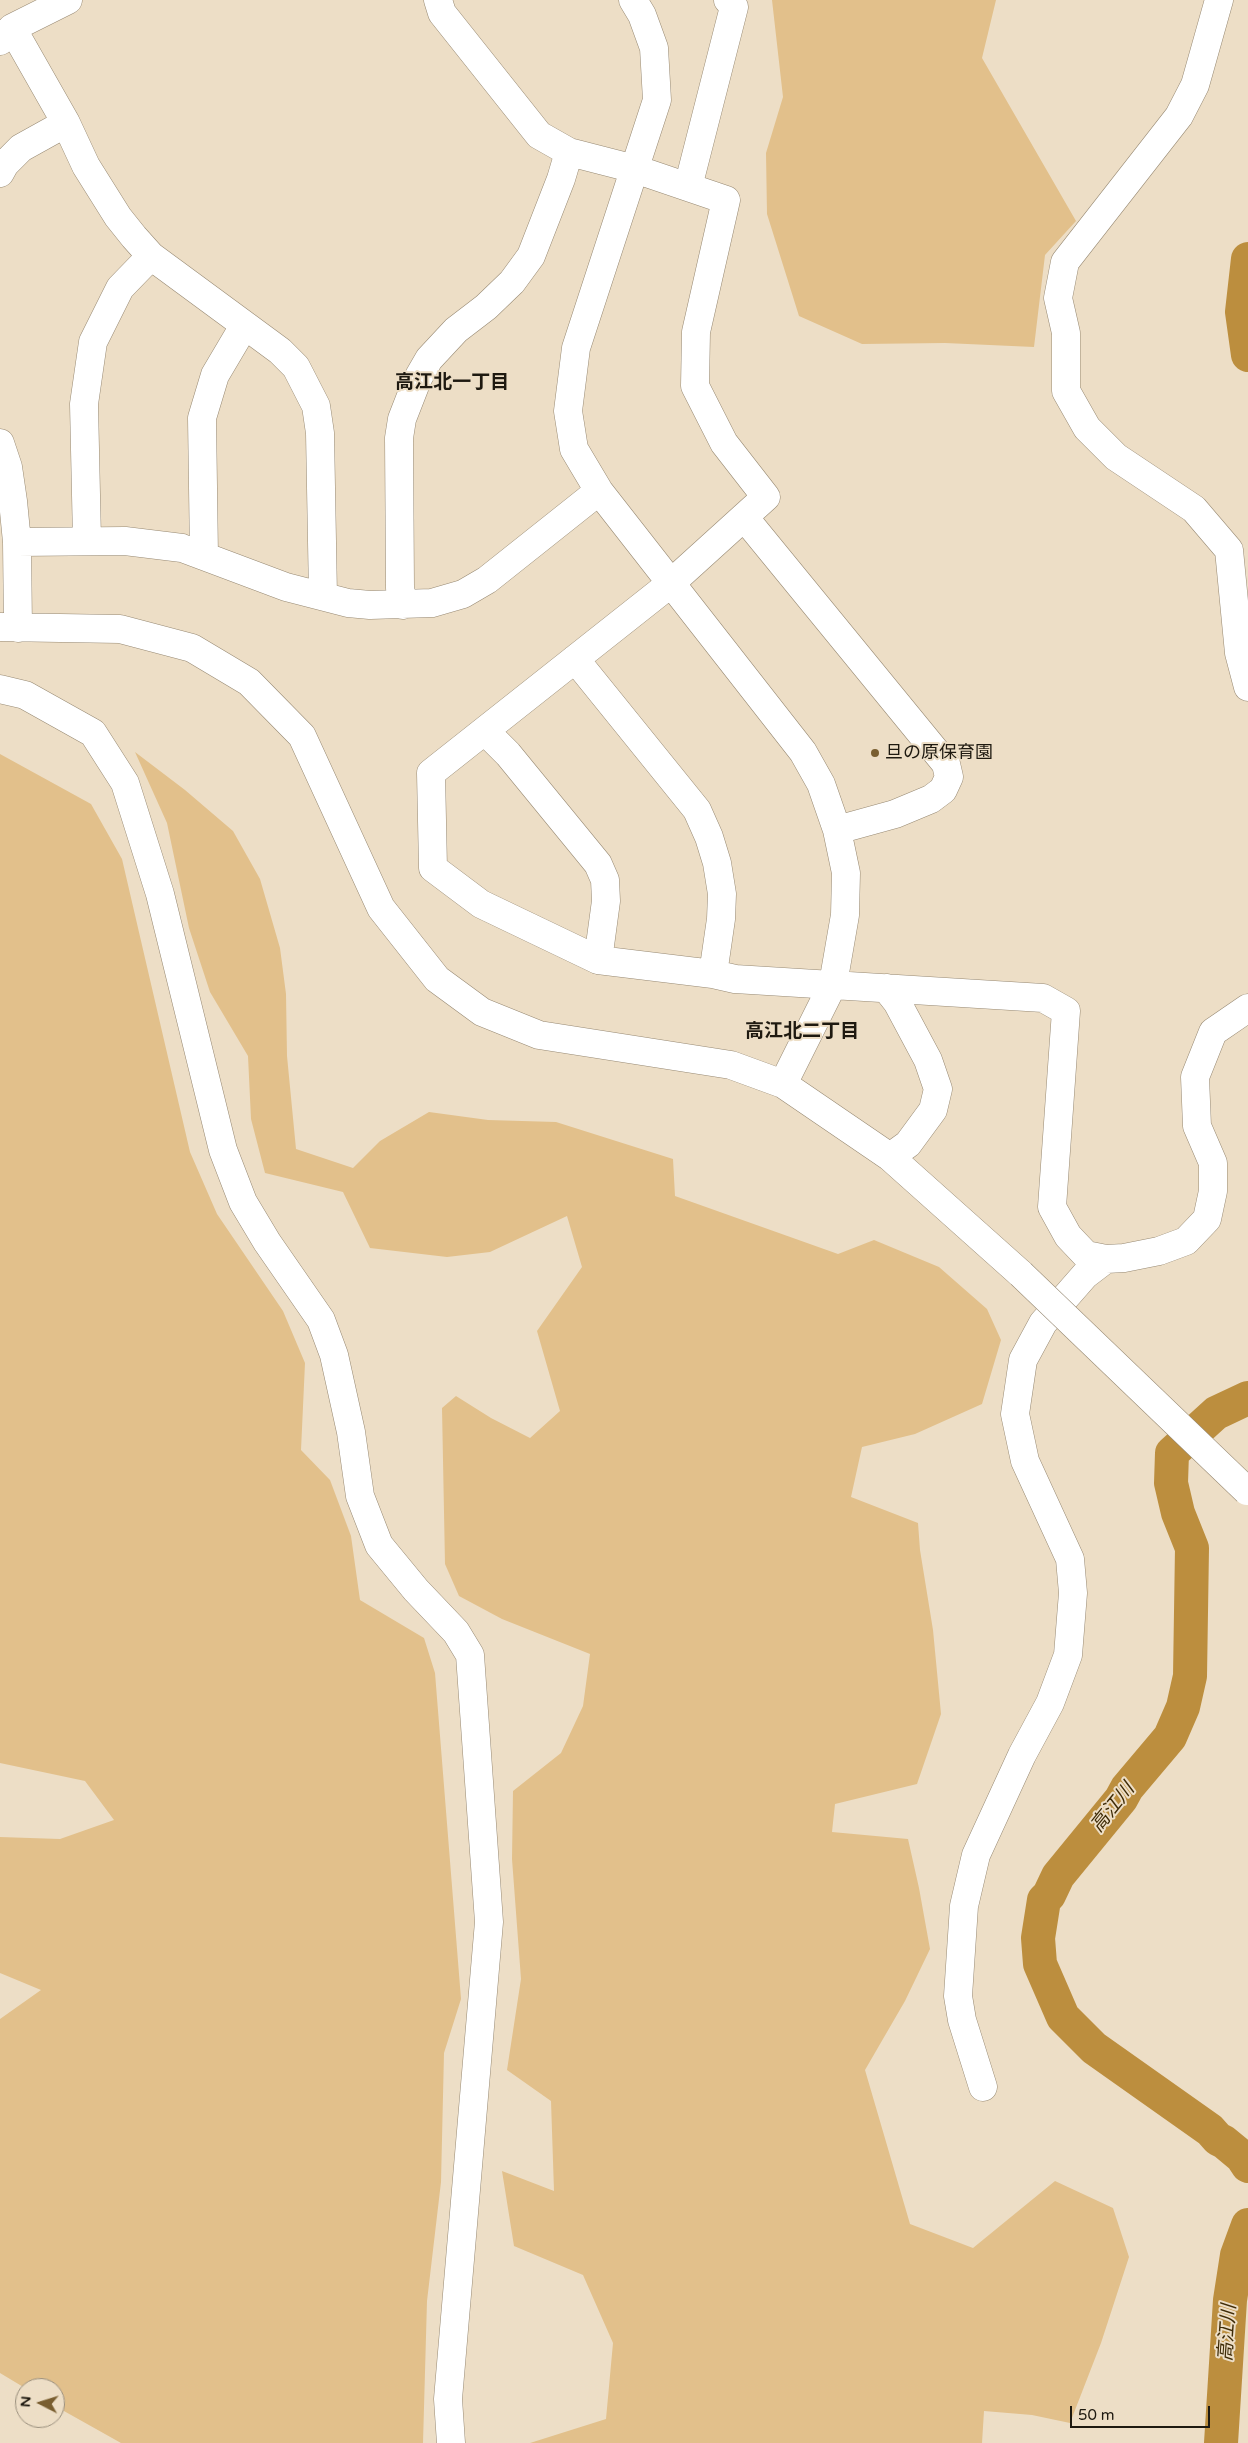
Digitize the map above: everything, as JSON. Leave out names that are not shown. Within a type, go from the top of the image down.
[{"type":"street","points":[[68,0],[6,34],[66,123],[86,166],[113,210],[151,256],[280,351],[296,367],[316,406],[320,433],[323,596]]},
{"type":"street","points":[[438,0],[442,13],[539,135],[569,152],[635,169],[726,200],[696,332],[695,386],[724,443],[766,497],[670,584],[431,773],[433,868],[481,904],[598,960],[713,974],[735,979],[1043,998],[1066,1012],[1052,1207],[1068,1236],[1086,1255],[1106,1259],[1124,1258],[1159,1251],[1186,1241],[1207,1219],[1213,1191],[1213,1163],[1197,1126],[1194,1077],[1213,1032],[1248,1008]]},
{"type":"street","points":[[633,0],[642,15],[654,48],[657,100],[576,348],[568,411],[574,449],[599,491],[803,752],[821,784],[837,830],[846,873],[845,915],[833,984],[783,1084]]},
{"type":"street","points":[[688,187],[734,7],[728,0]]},
{"type":"street","points":[[1219,0],[1195,85],[1179,116],[1064,262],[1058,298],[1066,333],[1066,391],[1087,428],[1116,457],[1194,509],[1229,550],[1239,653],[1248,687]]},
{"type":"street","points":[[0,172],[5,164],[21,148],[66,123]]},
{"type":"street","points":[[403,605],[400,588],[399,438],[402,419],[418,378],[429,359],[456,330],[486,307],[512,282],[530,256],[561,179],[569,152]]},
{"type":"street","points":[[86,540],[84,404],[93,342],[120,288],[151,256]]},
{"type":"street","points":[[204,556],[202,418],[215,375],[244,326]]},
{"type":"street","points":[[0,443],[8,467],[17,542],[9,627],[120,629],[192,648],[249,682],[302,736],[381,908],[437,979],[482,1012],[539,1035],[731,1065],[783,1084],[890,1158],[1021,1274],[1247,1491]]},
{"type":"street","points":[[17,542],[86,540],[182,548],[286,587],[323,596],[370,605],[432,603],[463,594],[487,580],[599,491]]},
{"type":"street","points":[[744,517],[946,764],[949,777],[943,790],[931,799],[895,814],[837,830]]},
{"type":"street","points":[[575,659],[697,810],[709,837],[717,863],[722,894],[721,919],[713,974]]},
{"type":"street","points":[[0,689],[25,695],[93,734],[125,783],[160,894],[223,1150],[243,1202],[267,1242],[321,1320],[334,1355],[351,1432],[360,1496],[379,1544],[416,1590],[456,1632],[470,1655],[489,1922],[448,2399],[451,2443]]},
{"type":"street","points":[[485,731],[508,754],[598,864],[605,880],[606,901],[598,960]]},
{"type":"street","points":[[886,988],[897,1002],[928,1060],[938,1089],[933,1110],[908,1144],[890,1158]]},
{"type":"street","points":[[983,2087],[962,2020],[958,1996],[964,1906],[976,1855],[1022,1755],[1050,1703],[1068,1655],[1073,1593],[1070,1559],[1025,1461],[1016,1414],[1023,1360],[1043,1323],[1085,1275],[1106,1259]]},
{"type":"shaded area","points":[[772,0],[996,0],[982,58],[1076,221],[1045,255],[1034,347],[945,343],[862,344],[799,316],[767,214],[766,153],[783,97]]},
{"type":"shaded area","points":[[135,752],[185,790],[233,831],[260,879],[280,948],[286,994],[287,1056],[296,1149],[353,1168],[380,1141],[429,1112],[488,1120],[556,1122],[673,1159],[675,1196],[838,1254],[874,1240],[939,1267],[987,1309],[1001,1340],[982,1404],[915,1434],[862,1447],[851,1497],[918,1523],[920,1550],[933,1630],[941,1714],[917,1784],[835,1804],[832,1832],[908,1839],[919,1888],[930,1949],[905,2001],[865,2070],[910,2224],[973,2248],[1055,2181],[1113,2208],[1129,2257],[1101,2343],[1070,2423],[1032,2415],[984,2411],[982,2443],[530,2443],[606,2419],[613,2343],[583,2275],[514,2246],[502,2171],[554,2191],[551,2101],[507,2070],[521,1979],[512,1859],[513,1791],[561,1753],[583,1706],[590,1654],[502,1619],[459,1596],[445,1564],[442,1408],[456,1396],[491,1418],[530,1438],[560,1411],[537,1331],[582,1267],[567,1216],[490,1252],[447,1257],[370,1248],[343,1192],[265,1173],[251,1119],[248,1056],[210,992],[189,928],[167,823]]},
{"type":"shaded area","points":[[0,754],[91,804],[122,859],[190,1152],[217,1214],[283,1311],[305,1363],[301,1450],[330,1480],[351,1536],[360,1600],[424,1638],[435,1673],[461,1999],[444,2053],[441,2182],[427,2301],[423,2443],[121,2443],[65,2412],[65,2378],[15,2378],[15,2382],[0,2373],[0,2019],[41,1990],[0,1973],[0,1837],[60,1839],[114,1820],[85,1781],[0,1763]]},
{"type":"waterway","name":"高江川","points":[[1248,259],[1242,312],[1248,355]]},
{"type":"waterway","name":"高江川","points":[[1248,1398],[1216,1413],[1172,1453],[1171,1483],[1178,1513],[1192,1548],[1190,1676],[1183,1707],[1170,1737],[1058,1876],[1049,1895],[1044,1900],[1038,1938],[1040,1964],[1063,2017],[1094,2048],[1210,2130],[1218,2139],[1242,2157],[1248,2166]]},
{"type":"waterway","name":"高江川","points":[[1221,2443],[1230,2300],[1237,2255],[1248,2225]]},
{"type":"place","name":"旦の原保育園","points":[[875,753]]},
{"type":"district","name":"高江北一丁目","points":[[452,383]]},
{"type":"district","name":"高江北二丁目","points":[[802,1032]]}]
